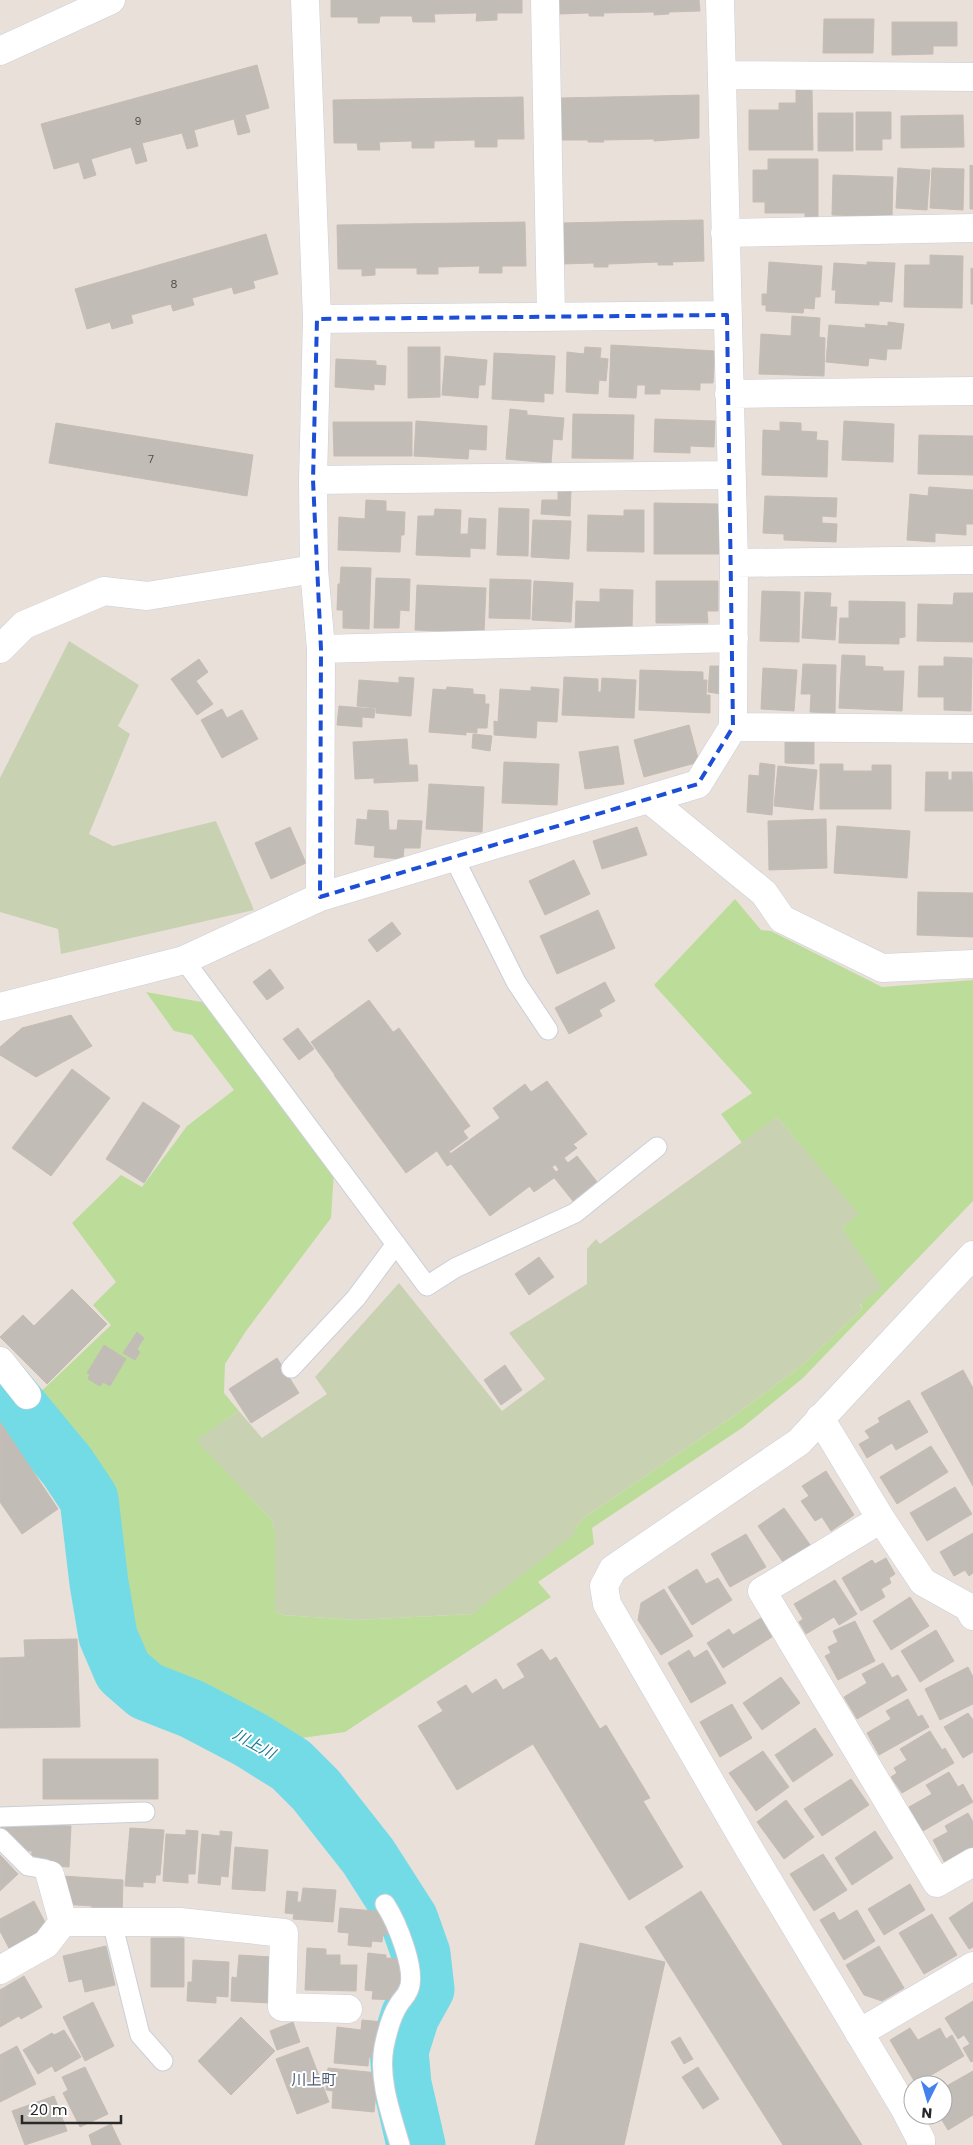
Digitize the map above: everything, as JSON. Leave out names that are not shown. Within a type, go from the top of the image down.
[{"type":"street","points":[[0,51],[111,0]]},
{"type":"street","points":[[305,0],[317,318],[313,480],[314,569],[321,649],[320,897]]},
{"type":"street","points":[[545,0],[551,316]]},
{"type":"street","points":[[0,1006],[184,960],[320,897],[650,800],[698,784],[733,727],[734,563],[720,0]]},
{"type":"street","points":[[722,75],[973,77]]},
{"type":"street","points":[[725,233],[973,228]]},
{"type":"street","points":[[317,318],[727,316]]},
{"type":"street","points":[[729,394],[973,391]]},
{"type":"street","points":[[313,480],[731,475]]},
{"type":"street","points":[[734,563],[973,560]]},
{"type":"street","points":[[0,649],[24,625],[104,592],[147,596],[314,569]]},
{"type":"street","points":[[321,649],[734,638]]},
{"type":"street","points":[[733,727],[973,729]]},
{"type":"street","points":[[650,800],[764,893],[782,919],[882,968],[973,964]]},
{"type":"street","points":[[921,2145],[921,2140],[905,2109],[748,1847],[607,1604],[604,1586],[613,1570],[798,1442],[973,1256]]},
{"type":"street","points":[[0,1361],[27,1395]]},
{"type":"street","points":[[820,1418],[881,1519],[923,1582],[968,1607],[973,1616]]},
{"type":"street","points":[[881,1519],[762,1591],[937,1883],[973,1862]]},
{"type":"street","points":[[50,1875],[63,1922]]},
{"type":"street","points":[[63,1922],[180,1922],[284,1932],[282,2007],[348,2009]]},
{"type":"street","points":[[0,1970],[46,1944],[63,1922]]},
{"type":"street","points":[[859,2033],[973,1966]]},
{"type":"lane","points":[[454,858],[516,982],[548,1030]]},
{"type":"lane","points":[[184,960],[427,1286],[455,1268],[575,1213],[657,1146]]},
{"type":"lane","points":[[291,1368],[356,1298],[396,1244]]},
{"type":"lane","points":[[0,1817],[144,1812]]},
{"type":"lane","points":[[0,1838],[28,1866],[45,1870],[50,1875]]},
{"type":"lane","points":[[385,1904],[396,1923],[409,1969],[409,1990],[399,2004],[389,2026],[384,2049],[384,2078],[390,2111],[400,2145]]},
{"type":"lane","points":[[112,1922],[140,2035],[163,2061]]},
{"type":"highlighted area","points":[[727,315],[733,727],[698,784],[320,897],[321,649],[313,480],[317,319]]},
{"type":"green space","points":[[69,641],[139,685],[118,726],[130,734],[89,834],[113,846],[216,821],[254,910],[61,954],[58,929],[0,912],[0,778]]},
{"type":"green space","points":[[735,899],[761,930],[771,931],[882,987],[973,980],[973,1201],[803,1378],[742,1428],[592,1528],[594,1544],[538,1582],[551,1597],[345,1732],[272,1742],[159,1689],[135,1669],[120,1642],[110,1612],[100,1554],[94,1498],[29,1403],[111,1325],[93,1305],[116,1282],[72,1223],[121,1175],[142,1187],[187,1126],[234,1090],[192,1035],[174,1031],[146,992],[207,1003],[334,1171],[331,1218],[246,1331],[225,1364],[224,1393],[239,1411],[197,1440],[272,1520],[275,1531],[275,1611],[282,1615],[357,1620],[472,1614],[574,1529],[585,1517],[735,1415],[805,1363],[862,1309],[842,1228],[858,1214],[777,1117],[742,1143],[721,1114],[752,1093],[654,985]]},
{"type":"green space","points":[[777,1117],[859,1214],[842,1228],[882,1287],[860,1304],[862,1309],[805,1363],[735,1415],[585,1517],[574,1529],[575,1534],[472,1614],[357,1620],[282,1615],[275,1611],[275,1531],[272,1520],[196,1440],[239,1411],[262,1438],[327,1394],[315,1377],[399,1283],[502,1411],[545,1379],[509,1333],[587,1284],[587,1249],[596,1239],[600,1244]]},
{"type":"building","points":[[331,0],[522,0],[522,13],[497,13],[497,20],[476,21],[477,13],[434,14],[435,22],[413,22],[412,16],[380,16],[379,23],[358,23],[358,17],[331,17]]},
{"type":"building","points":[[559,0],[699,0],[700,11],[669,12],[669,14],[654,15],[654,12],[603,13],[604,16],[589,16],[589,13],[559,14]]},
{"type":"building","points":[[824,19],[874,19],[873,53],[823,53]]},
{"type":"building","points":[[892,22],[957,22],[957,46],[933,46],[933,54],[892,55]]},
{"type":"building","points":[[257,65],[269,108],[245,115],[250,132],[238,135],[234,119],[194,130],[198,146],[187,149],[182,133],[142,143],[147,161],[136,164],[131,147],[91,159],[96,175],[84,179],[79,162],[54,169],[41,124]]},
{"type":"building","points":[[796,90],[812,90],[813,150],[749,150],[749,110],[779,110],[779,103],[796,103]]},
{"type":"building","points":[[699,95],[699,138],[654,141],[654,139],[603,140],[604,142],[561,140],[560,98]]},
{"type":"building","points":[[523,97],[524,139],[497,139],[497,147],[475,147],[475,140],[434,141],[434,148],[412,148],[412,141],[379,142],[380,150],[358,150],[357,143],[334,143],[333,100]]},
{"type":"building","points":[[856,112],[891,112],[891,139],[882,139],[882,150],[856,150]]},
{"type":"building","points":[[818,113],[853,113],[853,151],[818,151]]},
{"type":"building","points":[[963,115],[964,147],[901,148],[901,116]]},
{"type":"building","points":[[768,159],[818,159],[818,220],[805,220],[805,213],[765,213],[765,202],[753,202],[753,170],[768,170]]},
{"type":"building","points":[[970,165],[973,166],[973,209],[970,209]]},
{"type":"building","points":[[898,168],[930,170],[927,210],[896,208]]},
{"type":"building","points":[[932,168],[964,169],[963,210],[930,208]]},
{"type":"building","points":[[833,175],[893,177],[892,217],[832,215]]},
{"type":"building","points":[[703,220],[704,261],[672,262],[673,265],[658,265],[658,262],[608,264],[608,267],[594,267],[594,263],[562,264],[561,223]]},
{"type":"building","points":[[525,222],[526,266],[502,266],[502,273],[479,273],[480,266],[438,267],[438,274],[417,274],[417,268],[375,268],[375,275],[362,276],[362,269],[338,269],[337,225]]},
{"type":"building","points":[[266,234],[278,274],[253,281],[255,288],[234,294],[232,287],[192,298],[194,305],[173,311],[171,304],[131,315],[133,323],[112,329],[110,322],[87,329],[75,289]]},
{"type":"building","points":[[930,255],[963,256],[962,308],[904,307],[905,265],[930,265]]},
{"type":"building","points":[[769,262],[822,266],[820,297],[815,297],[814,309],[804,308],[803,313],[766,311],[766,305],[762,305],[762,294],[767,294]]},
{"type":"building","points":[[867,262],[895,263],[892,302],[879,301],[879,305],[835,303],[836,290],[832,290],[834,263],[867,265]]},
{"type":"building","points":[[971,268],[973,269],[973,304],[971,304]]},
{"type":"building","points":[[792,316],[820,318],[819,337],[825,338],[824,376],[759,374],[761,334],[791,336]]},
{"type":"building","points":[[888,322],[904,324],[901,349],[887,349],[886,360],[869,358],[868,366],[826,362],[829,325],[866,328],[865,324],[888,326]]},
{"type":"building","points":[[611,345],[647,347],[645,385],[637,385],[636,398],[609,397]]},
{"type":"building","points":[[408,347],[440,347],[440,397],[408,398]]},
{"type":"building","points":[[585,347],[601,348],[600,358],[608,359],[606,381],[599,380],[598,394],[566,392],[567,352],[584,354]]},
{"type":"building","points":[[647,347],[715,351],[713,383],[700,383],[700,390],[660,389],[660,394],[645,394]]},
{"type":"building","points":[[494,353],[555,356],[553,394],[544,393],[544,402],[492,399]]},
{"type":"building","points":[[445,356],[487,360],[485,385],[479,385],[478,398],[442,395]]},
{"type":"building","points":[[336,359],[376,361],[376,365],[386,366],[385,385],[374,384],[374,390],[335,387]]},
{"type":"building","points":[[510,409],[527,411],[527,415],[564,418],[562,440],[553,439],[551,463],[506,459]]},
{"type":"building","points":[[573,414],[634,415],[633,459],[572,458]]},
{"type":"building","points":[[655,419],[715,421],[714,447],[690,446],[690,453],[654,452]]},
{"type":"building","points":[[416,421],[487,426],[486,450],[469,449],[468,459],[414,456]]},
{"type":"building","points":[[844,421],[894,424],[893,462],[842,460]]},
{"type":"building","points":[[333,422],[412,422],[412,456],[334,456]]},
{"type":"building","points":[[780,422],[801,423],[801,431],[817,432],[816,440],[828,441],[827,477],[762,475],[763,430],[780,431]]},
{"type":"building","points":[[56,423],[253,455],[247,496],[49,463]]},
{"type":"building","points":[[919,435],[973,436],[973,475],[918,474]]},
{"type":"building","points":[[929,487],[973,490],[973,524],[966,524],[966,535],[935,533],[935,542],[907,540],[910,494],[928,496]]},
{"type":"building","points":[[558,491],[571,491],[570,516],[541,514],[542,500],[558,500]]},
{"type":"building","points":[[765,496],[837,498],[836,517],[822,516],[822,523],[837,524],[836,542],[784,540],[784,534],[763,533]]},
{"type":"building","points":[[366,500],[386,501],[386,511],[405,512],[404,535],[401,535],[400,552],[338,550],[339,517],[365,519]]},
{"type":"building","points":[[654,503],[719,504],[719,554],[654,554]]},
{"type":"building","points":[[499,508],[529,509],[528,556],[497,555]]},
{"type":"building","points":[[435,509],[461,510],[460,534],[468,534],[469,518],[486,519],[485,549],[470,548],[470,557],[416,555],[418,516],[434,516]]},
{"type":"building","points":[[624,510],[644,510],[644,552],[587,551],[588,515],[624,516]]},
{"type":"building","points":[[533,520],[571,521],[569,559],[531,557]]},
{"type":"building","points":[[341,567],[371,568],[369,629],[343,628],[343,610],[337,610]]},
{"type":"building","points":[[376,578],[410,579],[409,611],[400,610],[399,628],[374,628]]},
{"type":"building","points":[[490,579],[531,580],[530,619],[489,618]]},
{"type":"building","points":[[534,581],[573,583],[571,622],[532,620]]},
{"type":"building","points":[[656,581],[718,581],[718,611],[707,611],[708,623],[656,623]]},
{"type":"building","points":[[417,585],[486,588],[484,633],[415,630]]},
{"type":"building","points":[[600,589],[633,590],[632,629],[605,628],[604,634],[575,633],[576,601],[600,602]]},
{"type":"building","points":[[762,591],[800,592],[799,642],[760,641]]},
{"type":"building","points":[[805,592],[831,593],[830,607],[837,607],[835,640],[802,638]]},
{"type":"building","points":[[954,593],[973,593],[973,642],[917,641],[918,604],[953,605]]},
{"type":"building","points":[[849,601],[905,602],[905,637],[899,638],[899,644],[839,643],[840,618],[849,618]]},
{"type":"building","points":[[842,655],[865,656],[865,666],[883,667],[883,671],[904,671],[902,711],[839,708]]},
{"type":"building","points":[[944,657],[972,658],[971,711],[944,710],[944,697],[918,697],[919,666],[944,666]]},
{"type":"building","points":[[199,659],[208,672],[196,681],[213,704],[197,715],[171,679]]},
{"type":"building","points":[[803,664],[836,665],[835,713],[810,712],[811,694],[801,694]]},
{"type":"building","points":[[710,666],[723,666],[721,694],[708,692]]},
{"type":"building","points":[[763,668],[797,670],[794,711],[761,709]]},
{"type":"building","points":[[640,670],[703,672],[703,680],[707,680],[706,695],[710,695],[710,713],[639,710]]},
{"type":"building","points":[[399,677],[414,678],[411,716],[376,713],[376,708],[357,706],[359,680],[399,683]]},
{"type":"building","points":[[564,677],[598,679],[598,692],[601,692],[602,678],[636,680],[634,718],[562,715]]},
{"type":"building","points":[[447,687],[473,689],[473,694],[485,695],[485,704],[489,704],[487,728],[477,728],[477,733],[466,732],[466,735],[429,732],[433,689],[446,690]]},
{"type":"building","points":[[531,687],[559,689],[557,722],[537,721],[536,738],[494,735],[494,721],[498,722],[500,689],[531,691]]},
{"type":"building","points":[[339,706],[375,709],[374,718],[362,717],[362,727],[337,725]]},
{"type":"building","points":[[222,709],[227,718],[242,710],[258,739],[222,758],[201,720]]},
{"type":"building","points":[[689,725],[699,762],[644,777],[634,740]]},
{"type":"building","points":[[473,734],[492,736],[490,751],[472,748]]},
{"type":"building","points":[[407,739],[409,765],[417,765],[418,781],[374,783],[374,778],[355,779],[353,742]]},
{"type":"building","points":[[785,741],[814,742],[814,764],[785,763]]},
{"type":"building","points":[[618,746],[624,784],[585,789],[579,752]]},
{"type":"building","points":[[504,762],[559,764],[557,805],[502,803]]},
{"type":"building","points":[[760,763],[775,765],[772,815],[747,812],[749,775],[759,776]]},
{"type":"building","points":[[820,764],[843,764],[843,771],[872,771],[872,765],[891,765],[891,809],[820,809]]},
{"type":"building","points":[[778,766],[817,770],[813,810],[774,806]]},
{"type":"building","points":[[926,772],[948,772],[948,780],[952,780],[952,772],[972,772],[973,811],[925,811]]},
{"type":"building","points":[[429,784],[484,787],[482,832],[426,829]]},
{"type":"building","points":[[368,810],[388,811],[389,830],[397,830],[398,820],[422,821],[420,848],[404,848],[403,859],[374,857],[375,846],[355,844],[357,819],[367,820]]},
{"type":"building","points":[[826,819],[827,868],[769,870],[768,821]]},
{"type":"building","points":[[837,826],[910,831],[907,878],[834,873]]},
{"type":"building","points":[[290,827],[306,863],[271,879],[255,843]]},
{"type":"building","points":[[637,827],[647,855],[602,869],[593,841]]},
{"type":"building","points":[[574,860],[590,894],[545,915],[529,881]]},
{"type":"building","points":[[918,892],[973,893],[973,937],[917,935]]},
{"type":"building","points":[[598,910],[615,948],[557,974],[540,936]]},
{"type":"building","points":[[392,922],[401,934],[377,952],[368,940]]},
{"type":"building","points":[[270,969],[284,988],[267,1000],[253,982]]},
{"type":"building","points":[[605,982],[615,1001],[599,1010],[602,1016],[569,1034],[555,1008]]},
{"type":"building","points":[[369,1000],[393,1032],[335,1075],[311,1042]]},
{"type":"building","points":[[71,1015],[92,1046],[36,1077],[0,1055],[0,1047],[22,1028]]},
{"type":"building","points":[[298,1028],[314,1049],[299,1060],[283,1039]]},
{"type":"building","points":[[399,1028],[470,1126],[463,1131],[468,1138],[450,1151],[445,1145],[406,1173],[334,1075]]},
{"type":"building","points":[[72,1069],[110,1098],[51,1176],[12,1148]]},
{"type":"building","points":[[547,1081],[587,1134],[525,1180],[486,1128],[500,1118],[493,1108],[525,1084],[531,1092]]},
{"type":"building","points":[[143,1102],[180,1126],[144,1183],[106,1159]]},
{"type":"building","points":[[486,1128],[530,1186],[490,1216],[446,1157]]},
{"type":"building","points":[[573,1144],[577,1148],[552,1167],[556,1172],[552,1175],[554,1178],[534,1192],[525,1180]]},
{"type":"building","points":[[445,1145],[451,1154],[446,1157],[451,1164],[447,1166],[437,1151]]},
{"type":"building","points":[[577,1156],[601,1187],[577,1206],[552,1175]]},
{"type":"building","points":[[564,1158],[568,1163],[559,1170],[555,1164]]},
{"type":"building","points":[[539,1257],[554,1277],[529,1295],[515,1274]]},
{"type":"building","points":[[72,1289],[107,1324],[47,1384],[0,1337],[23,1315],[34,1326]]},
{"type":"building","points":[[137,1332],[144,1338],[137,1349],[140,1352],[135,1360],[123,1353]]},
{"type":"building","points":[[104,1345],[126,1359],[110,1386],[103,1382],[100,1386],[88,1379],[90,1374],[87,1373]]},
{"type":"building","points":[[277,1358],[299,1393],[251,1423],[229,1389]]},
{"type":"building","points":[[505,1365],[522,1390],[501,1405],[484,1380]]},
{"type":"building","points":[[963,1370],[973,1388],[973,1486],[921,1393]]},
{"type":"building","points":[[909,1400],[928,1432],[896,1450],[892,1443],[867,1458],[859,1444],[870,1438],[865,1431],[880,1422],[878,1418]]},
{"type":"building","points":[[0,1422],[58,1509],[22,1534],[0,1502]]},
{"type":"building","points":[[931,1446],[948,1472],[897,1504],[880,1477]]},
{"type":"building","points":[[826,1471],[854,1515],[831,1531],[822,1517],[815,1521],[801,1501],[809,1496],[802,1486]]},
{"type":"building","points":[[955,1487],[972,1514],[927,1541],[910,1513]]},
{"type":"building","points":[[784,1508],[811,1546],[785,1565],[758,1526]]},
{"type":"building","points":[[973,1533],[973,1573],[969,1576],[965,1570],[954,1576],[940,1552]]},
{"type":"building","points":[[746,1534],[766,1567],[730,1587],[711,1554]]},
{"type":"building","points":[[886,1558],[895,1574],[889,1578],[891,1583],[881,1589],[885,1597],[861,1611],[842,1578],[872,1560],[875,1564]]},
{"type":"building","points":[[697,1569],[706,1584],[718,1578],[732,1600],[692,1625],[668,1587]]},
{"type":"building","points":[[835,1580],[857,1614],[839,1625],[834,1617],[806,1634],[799,1622],[803,1619],[794,1604]]},
{"type":"building","points":[[664,1589],[693,1636],[661,1655],[638,1620],[641,1603]]},
{"type":"building","points":[[910,1597],[929,1626],[891,1650],[873,1621]]},
{"type":"building","points":[[761,1618],[772,1637],[723,1668],[707,1643],[729,1629],[733,1635]]},
{"type":"building","points":[[855,1621],[875,1661],[838,1680],[825,1656],[831,1653],[828,1647],[838,1642],[833,1631]]},
{"type":"building","points":[[936,1630],[954,1661],[920,1682],[901,1651]]},
{"type":"building","points":[[77,1639],[80,1727],[0,1728],[0,1658],[25,1657],[24,1640]]},
{"type":"building","points":[[542,1649],[550,1661],[556,1657],[600,1729],[606,1725],[650,1798],[643,1801],[683,1867],[629,1900],[533,1744],[457,1790],[418,1726],[443,1711],[437,1702],[466,1685],[472,1694],[496,1679],[503,1690],[525,1677],[517,1664]]},
{"type":"building","points":[[689,1650],[694,1658],[707,1650],[726,1683],[691,1703],[668,1663]]},
{"type":"building","points":[[883,1663],[892,1678],[898,1675],[907,1690],[857,1719],[844,1697],[867,1683],[862,1674]]},
{"type":"building","points":[[968,1667],[973,1677],[973,1704],[940,1720],[925,1689]]},
{"type":"building","points":[[781,1677],[800,1703],[762,1730],[743,1703]]},
{"type":"building","points":[[908,1699],[918,1717],[922,1715],[929,1727],[879,1755],[867,1733],[891,1719],[886,1711]]},
{"type":"building","points":[[732,1704],[752,1738],[720,1757],[700,1722]]},
{"type":"building","points":[[968,1713],[973,1720],[973,1752],[963,1758],[944,1727]]},
{"type":"building","points":[[815,1728],[833,1755],[793,1782],[775,1755]]},
{"type":"building","points":[[930,1731],[942,1750],[945,1748],[954,1763],[902,1793],[891,1777],[897,1773],[894,1768],[907,1760],[900,1749]]},
{"type":"building","points":[[763,1751],[789,1787],[756,1811],[729,1773]]},
{"type":"building","points":[[43,1759],[158,1759],[158,1799],[43,1799]]},
{"type":"building","points":[[949,1772],[958,1787],[963,1784],[973,1802],[923,1831],[909,1807],[932,1794],[926,1785]]},
{"type":"building","points":[[851,1779],[869,1805],[822,1836],[804,1809]]},
{"type":"building","points":[[786,1800],[814,1837],[784,1859],[757,1822]]},
{"type":"building","points":[[968,1813],[973,1822],[973,1851],[946,1865],[933,1840],[948,1832],[945,1826]]},
{"type":"building","points":[[2,1822],[71,1826],[69,1867],[42,1865],[31,1860],[32,1851],[18,1851],[1,1837]]},
{"type":"building","points":[[130,1828],[164,1830],[160,1875],[156,1875],[155,1883],[143,1882],[143,1887],[125,1886]]},
{"type":"building","points":[[186,1830],[198,1831],[195,1874],[188,1874],[188,1883],[163,1881],[166,1834],[186,1835]]},
{"type":"building","points":[[220,1831],[232,1832],[228,1877],[221,1876],[220,1885],[198,1883],[202,1834],[220,1836]]},
{"type":"building","points":[[875,1831],[893,1858],[852,1885],[835,1858]]},
{"type":"building","points":[[235,1847],[268,1850],[265,1891],[232,1889]]},
{"type":"building","points":[[823,1854],[847,1890],[814,1911],[790,1874]]},
{"type":"building","points":[[0,1855],[18,1874],[0,1891]]},
{"type":"building","points":[[63,1876],[123,1880],[122,1916],[91,1914],[92,1906],[61,1904]]},
{"type":"building","points":[[910,1884],[925,1910],[884,1935],[868,1909]]},
{"type":"building","points":[[303,1888],[336,1890],[333,1922],[293,1919],[294,1914],[285,1913],[287,1891],[298,1892],[297,1902],[301,1902]]},
{"type":"building","points":[[701,1891],[862,2145],[783,2145],[645,1927]]},
{"type":"building","points":[[34,1901],[50,1932],[11,1952],[0,1931],[0,1919]]},
{"type":"building","points":[[973,1902],[973,1947],[969,1949],[949,1918]]},
{"type":"building","points":[[340,1908],[386,1912],[392,1935],[383,1934],[382,1942],[372,1941],[371,1947],[348,1945],[349,1933],[338,1932]]},
{"type":"building","points":[[857,1910],[875,1941],[844,1960],[820,1920],[834,1912],[839,1921]]},
{"type":"building","points":[[932,1914],[957,1955],[924,1974],[899,1933]]},
{"type":"building","points":[[151,1938],[184,1938],[184,1987],[151,1987]]},
{"type":"building","points":[[580,1943],[665,1962],[624,2145],[535,2145]]},
{"type":"building","points":[[106,1946],[115,1985],[85,1992],[82,1979],[69,1982],[63,1956]]},
{"type":"building","points":[[879,1946],[904,1988],[882,2001],[864,1995],[846,1965]]},
{"type":"building","points":[[307,1948],[326,1949],[326,1955],[340,1955],[340,1965],[357,1965],[356,1991],[305,1990]]},
{"type":"building","points":[[368,1953],[386,1955],[386,1958],[403,1959],[401,2000],[372,1999],[373,1991],[365,1990]]},
{"type":"building","points":[[239,1955],[272,1957],[269,2003],[231,2001],[232,1977],[237,1978]]},
{"type":"building","points":[[193,1960],[229,1962],[228,1997],[216,1996],[216,2003],[187,2001],[188,1982],[192,1982]]},
{"type":"building","points":[[24,1976],[42,2007],[21,2019],[19,2016],[0,2027],[0,1990]]},
{"type":"building","points":[[973,2001],[973,2061],[971,2062],[963,2048],[970,2044],[964,2035],[958,2039],[945,2018]]},
{"type":"building","points":[[93,2002],[114,2046],[85,2061],[63,2017]]},
{"type":"building","points":[[241,2017],[275,2051],[231,2095],[198,2061]]},
{"type":"building","points":[[362,2020],[383,2022],[381,2058],[369,2057],[368,2066],[334,2063],[337,2027],[361,2030]]},
{"type":"building","points":[[293,2022],[300,2042],[277,2050],[270,2031]]},
{"type":"building","points":[[910,2028],[918,2040],[940,2028],[946,2039],[952,2035],[964,2056],[931,2075],[911,2075],[890,2040]]},
{"type":"building","points":[[64,2030],[81,2057],[55,2072],[52,2066],[38,2074],[23,2050],[52,2033],[54,2035]]},
{"type":"building","points":[[680,2037],[693,2059],[684,2064],[671,2042]]},
{"type":"building","points":[[17,2046],[36,2084],[0,2102],[0,2055]]},
{"type":"building","points":[[308,2047],[329,2102],[297,2114],[276,2059]]},
{"type":"building","points":[[85,2067],[108,2114],[80,2127],[63,2093],[68,2090],[62,2077]]},
{"type":"building","points":[[698,2067],[719,2099],[703,2109],[682,2077]]},
{"type":"building","points":[[328,2068],[378,2073],[374,2112],[332,2108],[333,2091],[326,2090]]},
{"type":"building","points":[[973,2071],[973,2115],[948,2130],[945,2125],[953,2125],[953,2082]]},
{"type":"building","points":[[54,2096],[67,2131],[25,2145],[12,2111]]},
{"type":"building","points":[[111,2124],[121,2145],[92,2145],[89,2135]]},
{"type":"waterway","name":"川上川","points":[[0,1385],[67,1466],[89,1499],[99,1583],[108,1636],[123,1671],[146,1691],[192,1709],[251,1740],[291,1765],[316,1790],[368,1856],[409,1920],[421,1954],[425,1989],[410,2016],[399,2051],[402,2084],[416,2145]]},
{"type":"district","name":"川上町","points":[[314,2080]]}]
